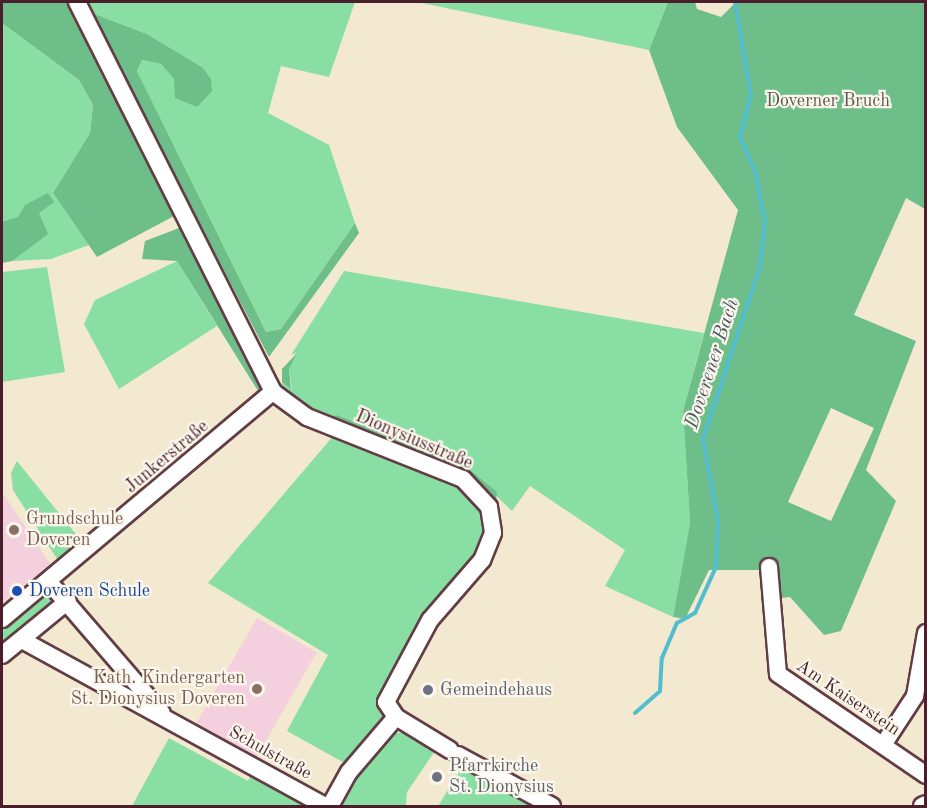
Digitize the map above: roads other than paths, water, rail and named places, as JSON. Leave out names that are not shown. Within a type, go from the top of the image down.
[{"type":"street","name":"Dionysiusstraße","points":[[77,2],[273,392],[307,417],[463,479],[489,507],[493,533],[482,560],[430,620],[398,673],[386,702],[396,717]]},
{"type":"street","name":"Junkerstraße","points":[[2,619],[273,392]]},
{"type":"street","name":"Am Kaiserstein","points":[[769,567],[778,674],[926,775]]},
{"type":"street","name":"Schulstraße","points":[[48,581],[68,601],[164,716]]},
{"type":"street","points":[[2,655],[68,601]]},
{"type":"street","points":[[883,745],[915,696],[926,633]]},
{"type":"street","name":"Schulstraße","points":[[22,640],[164,716],[325,807]]},
{"type":"street","points":[[330,807],[349,772],[396,717],[552,807]]},
{"type":"waterway","name":"Doverener Bach","points":[[635,713],[660,691],[662,658],[677,623],[695,613],[716,567],[718,520],[703,439],[760,267],[765,222],[755,171],[740,137],[751,95],[735,2]]},
{"type":"place","name":"Grundschule Doveren","points":[[14,530]]},
{"type":"place","name":"Doveren Schule","points":[[17,591]]},
{"type":"place","name":"Kath. Kindergarten St. Dionysius Doveren","points":[[257,689]]},
{"type":"place","name":"Gemeindehaus","points":[[428,690]]},
{"type":"place","name":"Pfarrkirche St. Dionysius","points":[[437,777]]},
{"type":"park label","name":"Doverner Bruch","points":[[828,101]]}]
